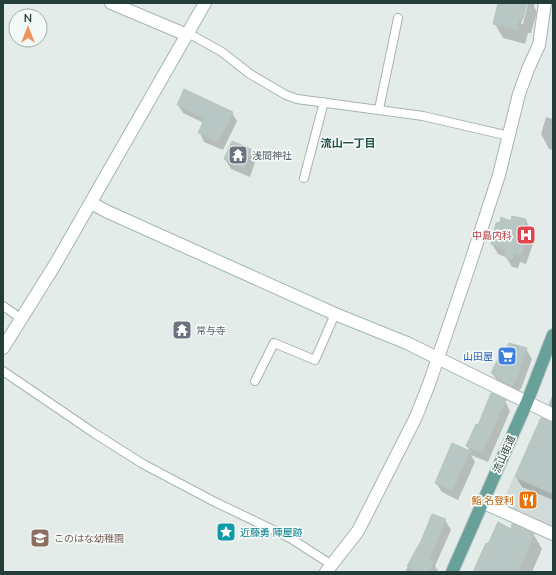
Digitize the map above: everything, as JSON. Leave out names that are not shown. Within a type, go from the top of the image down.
[{"type":"main road","name":"流山街道","points":[[452,572],[527,402],[553,335]]},
{"type":"street","points":[[111,3],[187,34]]},
{"type":"street","points":[[3,348],[91,203],[206,3]]},
{"type":"street","points":[[328,570],[358,531],[416,417],[438,359],[475,251],[509,136],[519,94],[528,69],[539,46],[546,3]]},
{"type":"street","points":[[91,203],[334,314],[407,343],[553,415]]},
{"type":"street","points":[[482,502],[553,534]]},
{"type":"lane","points":[[379,109],[398,18]]},
{"type":"lane","points":[[187,34],[222,52],[250,74],[286,95],[297,99],[423,116],[509,136]]},
{"type":"lane","points":[[304,178],[324,102]]},
{"type":"lane","points":[[3,306],[22,319]]},
{"type":"lane","points":[[255,381],[274,343],[315,360],[334,314]]},
{"type":"lane","points":[[3,370],[94,433],[143,464],[213,501],[290,538],[328,570]]},
{"type":"shaded area","points":[[540,418],[553,424],[553,528],[501,505]]},
{"type":"building","points":[[498,3],[527,3],[523,19],[519,19],[517,30],[493,24]]},
{"type":"building","points":[[184,89],[233,112],[218,142],[198,133],[205,118],[177,105]]},
{"type":"building","points":[[232,141],[251,149],[244,168],[224,159]]},
{"type":"building","points":[[512,216],[526,219],[524,225],[530,227],[521,255],[515,253],[512,259],[505,257],[506,250],[491,244],[496,223],[500,222],[501,217],[511,221]]},
{"type":"building","points":[[509,343],[527,348],[516,380],[514,380],[512,386],[497,379],[498,376],[491,373],[502,351]]},
{"type":"building","points":[[491,393],[506,400],[482,453],[466,446],[476,424],[478,425]]},
{"type":"building","points":[[541,418],[553,422],[553,494],[515,477]]},
{"type":"building","points":[[452,443],[470,451],[452,491],[435,483]]},
{"type":"building","points":[[432,514],[446,519],[429,559],[434,562],[428,572],[418,572],[407,566],[421,541]]},
{"type":"building","points":[[498,522],[511,529],[512,524],[534,534],[518,572],[473,572],[486,543],[488,544]]},
{"type":"place","name":"浅間神社","points":[[238,155]]},
{"type":"place","name":"中島内科","points":[[526,235]]},
{"type":"place","name":"常与寺","points":[[182,330]]},
{"type":"place","name":"山田屋","points":[[507,356]]},
{"type":"place","name":"鮨 名登利","points":[[528,500]]},
{"type":"place","name":"近藤勇 陣屋跡","points":[[226,532]]},
{"type":"place","name":"このはな幼稚園","points":[[40,538]]},
{"type":"district","name":"流山一丁目","points":[[348,143]]}]
